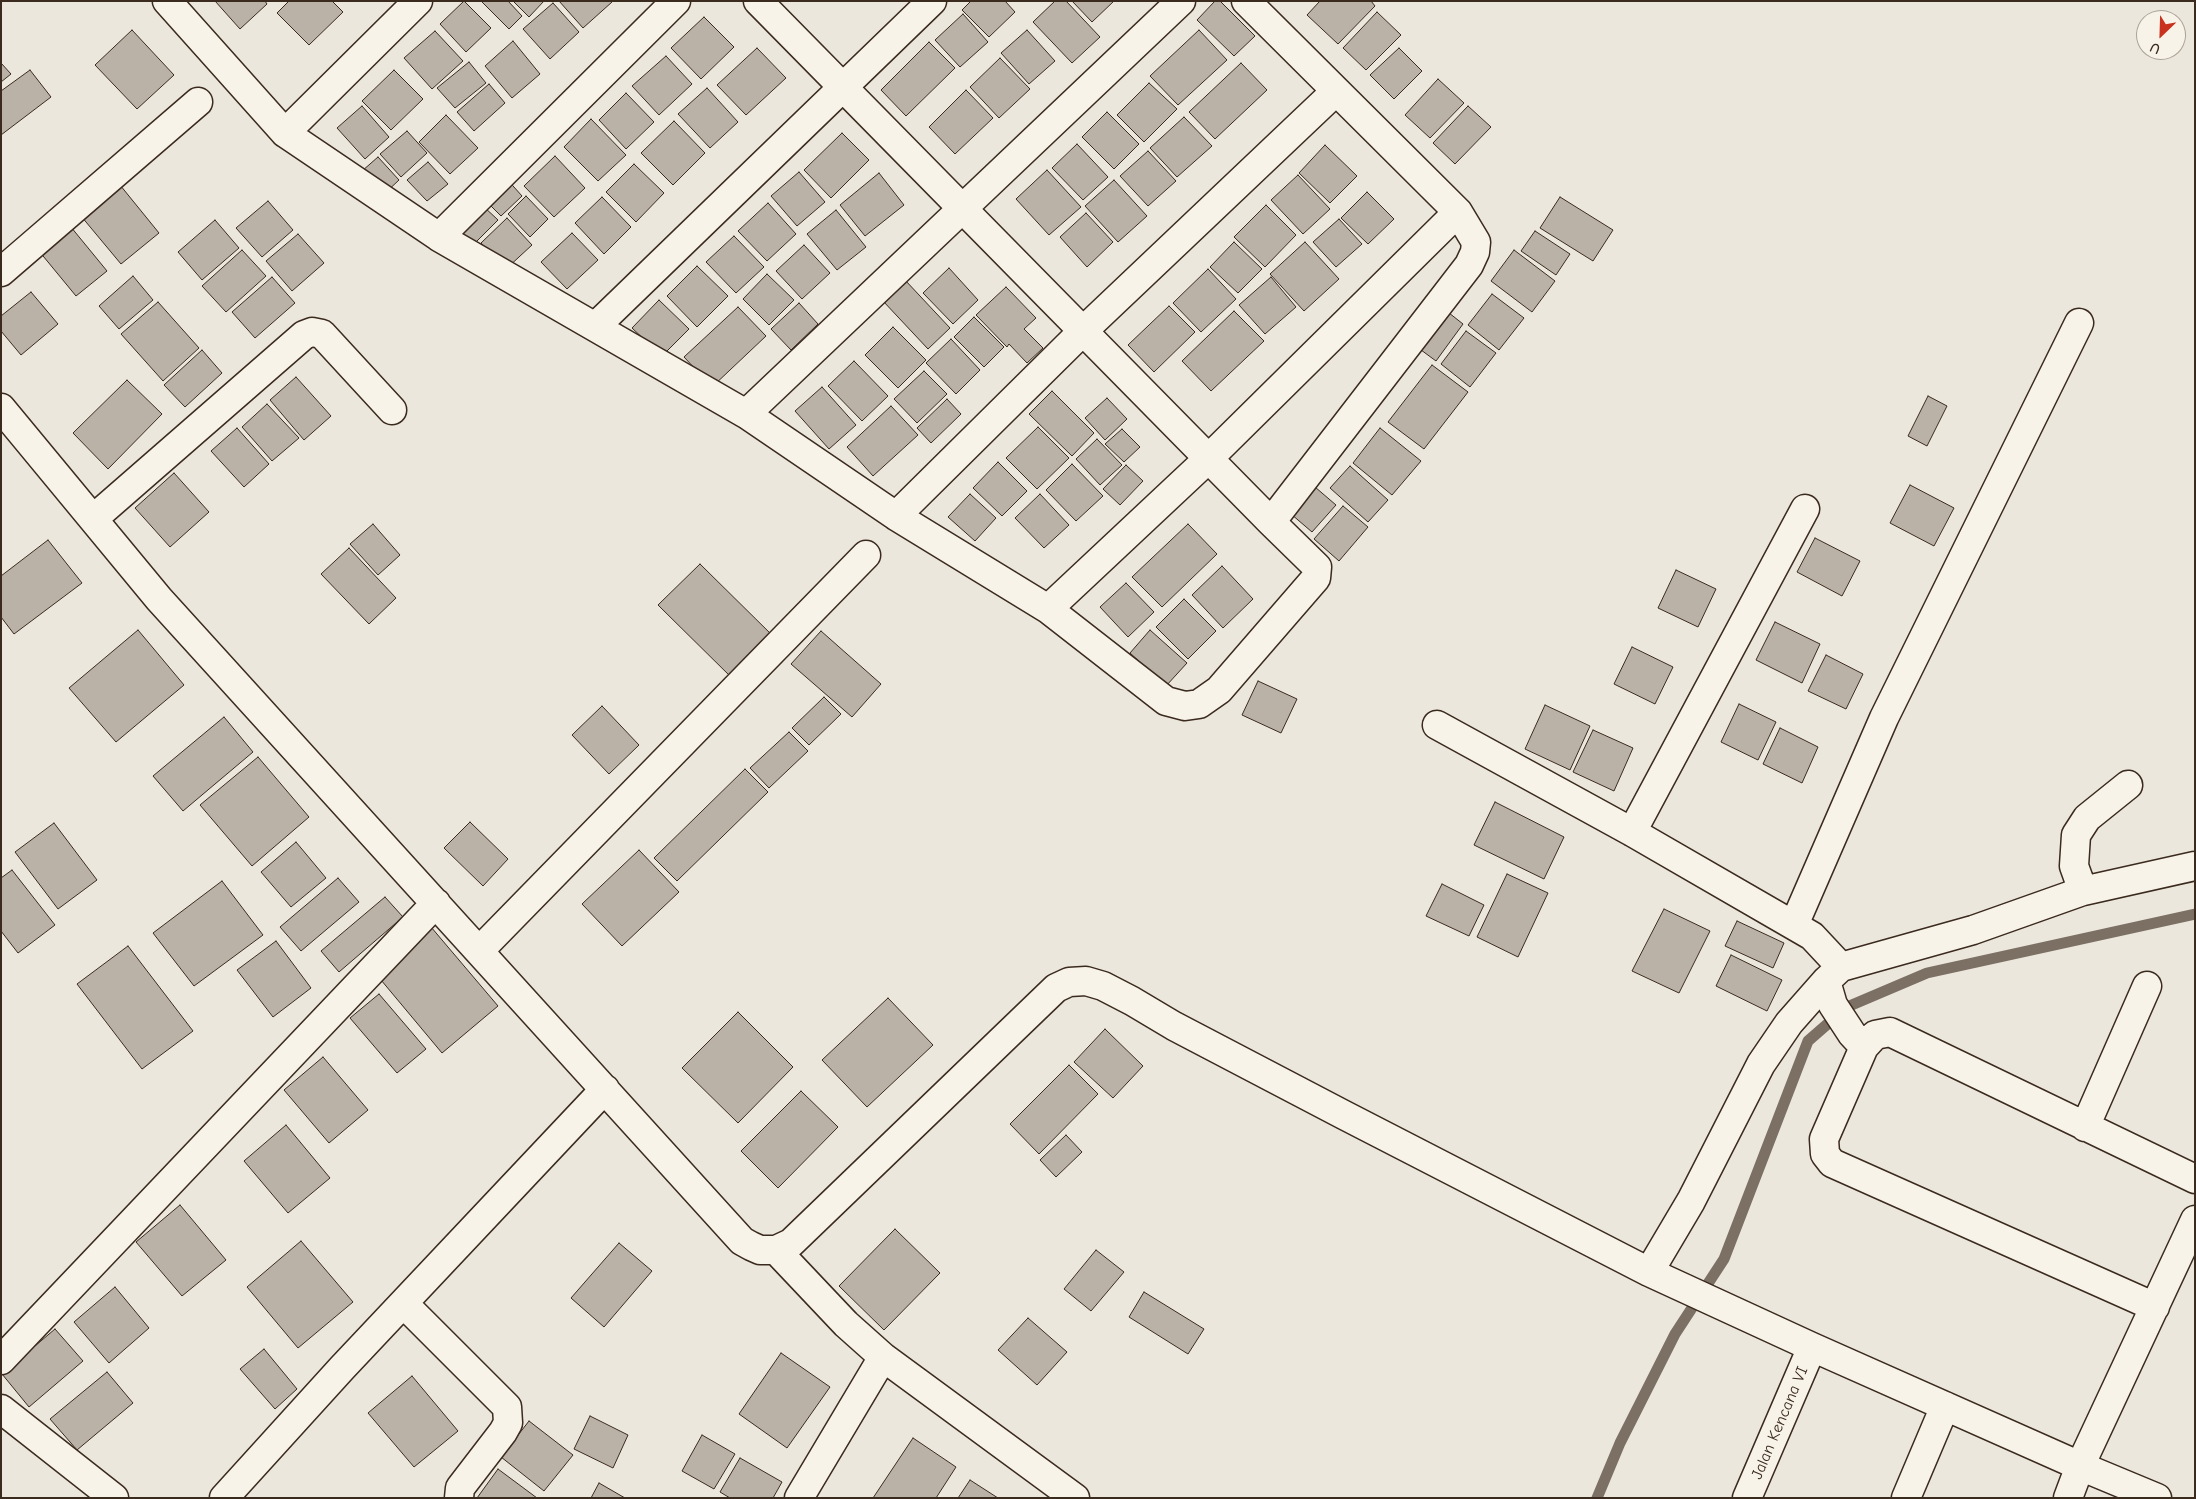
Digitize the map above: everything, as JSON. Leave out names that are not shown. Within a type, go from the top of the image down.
[{"type":"street","points":[[167,1],[285,133],[439,237],[746,414],[896,516],[1048,609],[1166,701],[1184,706],[1199,704],[1219,690],[1316,578],[1317,567],[1208,459],[758,1]]},
{"type":"street","points":[[285,133],[418,1]]},
{"type":"street","points":[[439,237],[676,1]]},
{"type":"street","points":[[595,327],[932,1]]},
{"type":"street","points":[[746,414],[1180,1]]},
{"type":"street","points":[[1246,1],[1458,212],[1476,242],[1475,252],[1470,265],[1271,522]]},
{"type":"street","points":[[896,516],[1082,331],[1336,91]]},
{"type":"street","points":[[1,272],[198,102]]},
{"type":"street","points":[[1048,609],[1208,459],[1458,212]]},
{"type":"street","points":[[1794,925],[1884,718],[2079,323]]},
{"type":"street","points":[[93,519],[304,335],[312,332],[322,334],[392,410]]},
{"type":"street","points":[[1,408],[159,600],[742,1240],[760,1250],[776,1250],[785,1247],[798,1237],[1056,988],[1069,982],[1086,980],[1103,986],[1132,1001],[1174,1026],[1319,1102],[1655,1275],[1812,1348],[2080,1466],[2158,1498]]},
{"type":"street","points":[[1632,832],[1805,510]]},
{"type":"street","points":[[479,950],[866,554]]},
{"type":"street","points":[[1437,725],[1632,832],[1812,936],[1858,1040],[1824,1139],[1825,1154],[1832,1163],[2155,1307]]},
{"type":"street","points":[[2083,890],[2074,866],[2076,835],[2087,818],[2128,785]]},
{"type":"street","points":[[1655,1275],[1761,1064],[1789,1023],[1833,984],[1972,930],[2083,890],[2195,866]]},
{"type":"street","points":[[1,1360],[436,904]]},
{"type":"street","points":[[2085,1126],[2147,986]]},
{"type":"street","points":[[1858,1040],[1890,1032],[2195,1180]]},
{"type":"street","points":[[224,1498],[605,1089]]},
{"type":"street","points":[[2068,1498],[2080,1466],[2195,1220]]},
{"type":"street","points":[[776,1250],[846,1324],[883,1357],[1075,1498]]},
{"type":"street","points":[[404,1304],[508,1407],[508,1423],[460,1488],[459,1498]]},
{"type":"street","name":"Jalan Kencana VI","points":[[1747,1498],[1812,1348]]},
{"type":"street","points":[[799,1498],[883,1357]]},
{"type":"street","points":[[1908,1492],[1945,1406]]},
{"type":"street","points":[[1,1409],[114,1498]]},
{"type":"building","points":[[215,1],[265,1],[267,4],[240,29]]},
{"type":"building","points":[[289,1],[332,1],[343,12],[309,45],[277,13]]},
{"type":"building","points":[[464,1],[491,28],[466,52],[440,24]]},
{"type":"building","points":[[481,1],[508,1],[522,16],[509,29]]},
{"type":"building","points":[[513,1],[544,1],[529,17]]},
{"type":"building","points":[[559,1],[611,1],[612,2],[583,28]]},
{"type":"building","points":[[971,1],[1005,1],[1015,12],[989,37],[962,10]]},
{"type":"building","points":[[1055,1],[1066,1],[1100,37],[1072,63],[1033,22]]},
{"type":"building","points":[[1072,1],[1114,1],[1092,22]]},
{"type":"building","points":[[1215,1],[1220,1],[1255,36],[1234,56],[1197,20]]},
{"type":"building","points":[[1320,1],[1371,1],[1375,6],[1338,44],[1307,15]]},
{"type":"building","points":[[553,3],[579,32],[550,59],[523,29]]},
{"type":"building","points":[[1377,12],[1401,35],[1366,70],[1343,48]]},
{"type":"building","points":[[963,14],[988,42],[960,67],[935,40]]},
{"type":"building","points":[[704,17],[734,47],[701,79],[671,48]]},
{"type":"building","points":[[132,30],[174,75],[137,109],[95,65]]},
{"type":"building","points":[[1027,30],[1055,61],[1029,84],[1001,53]]},
{"type":"building","points":[[1199,30],[1227,60],[1178,105],[1150,76]]},
{"type":"building","points":[[435,31],[463,61],[432,89],[404,58]]},
{"type":"building","points":[[513,41],[540,74],[512,98],[485,66]]},
{"type":"building","points":[[929,42],[955,68],[906,116],[881,90]]},
{"type":"building","points":[[757,48],[786,78],[746,115],[717,85]]},
{"type":"building","points":[[1399,48],[1422,71],[1394,99],[1370,75]]},
{"type":"building","points":[[666,56],[692,84],[659,115],[632,86]]},
{"type":"building","points":[[1000,58],[1030,89],[999,118],[970,87]]},
{"type":"building","points":[[469,62],[486,83],[455,108],[437,88]]},
{"type":"building","points":[[1,63],[11,74],[1,82]]},
{"type":"building","points":[[1241,63],[1267,90],[1215,139],[1189,112]]},
{"type":"building","points":[[30,70],[51,97],[1,135],[1,91]]},
{"type":"building","points":[[394,70],[423,99],[391,130],[362,101]]},
{"type":"building","points":[[1438,79],[1464,103],[1430,138],[1405,115]]},
{"type":"building","points":[[1149,83],[1177,109],[1144,142],[1117,115]]},
{"type":"building","points":[[489,84],[505,103],[474,131],[457,112]]},
{"type":"building","points":[[707,88],[738,122],[710,148],[678,114]]},
{"type":"building","points":[[966,90],[993,118],[955,154],[929,127]]},
{"type":"building","points":[[626,93],[654,122],[626,149],[599,120]]},
{"type":"building","points":[[362,106],[389,137],[365,159],[337,128]]},
{"type":"building","points":[[1468,106],[1491,127],[1455,164],[1433,143]]},
{"type":"building","points":[[1107,112],[1139,144],[1114,169],[1082,137]]},
{"type":"building","points":[[446,115],[478,148],[450,174],[419,142]]},
{"type":"building","points":[[1184,117],[1212,146],[1177,177],[1150,148]]},
{"type":"building","points":[[591,119],[626,155],[598,181],[564,147]]},
{"type":"building","points":[[674,121],[705,153],[673,185],[641,153]]},
{"type":"building","points":[[407,131],[427,153],[401,177],[380,154]]},
{"type":"building","points":[[842,133],[869,160],[831,198],[804,170]]},
{"type":"building","points":[[1077,144],[1108,177],[1083,200],[1052,168]]},
{"type":"building","points":[[1325,145],[1357,176],[1330,203],[1299,173]]},
{"type":"building","points":[[1148,151],[1176,181],[1148,206],[1120,176]]},
{"type":"building","points":[[555,156],[585,188],[554,217],[524,186]]},
{"type":"building","points":[[378,157],[399,180],[383,195],[362,171]]},
{"type":"building","points":[[428,162],[448,184],[427,201],[407,180]]},
{"type":"building","points":[[634,164],[664,193],[636,222],[606,192]]},
{"type":"building","points":[[1047,170],[1081,207],[1049,235],[1016,199]]},
{"type":"building","points":[[799,172],[825,202],[797,226],[771,196]]},
{"type":"building","points":[[879,173],[904,205],[865,236],[840,205]]},
{"type":"building","points":[[1298,175],[1330,209],[1303,234],[1271,200]]},
{"type":"building","points":[[505,177],[522,196],[501,216],[483,198]]},
{"type":"building","points":[[1114,180],[1147,216],[1118,242],[1085,206]]},
{"type":"building","points":[[120,185],[159,233],[121,264],[81,216]]},
{"type":"building","points":[[1367,192],[1394,219],[1368,244],[1341,218]]},
{"type":"building","points":[[526,196],[548,219],[530,237],[508,214]]},
{"type":"building","points":[[602,197],[631,227],[604,254],[575,223]]},
{"type":"building","points":[[1560,197],[1613,230],[1593,261],[1540,228]]},
{"type":"building","points":[[268,201],[293,230],[262,257],[236,228]]},
{"type":"building","points":[[768,203],[796,234],[767,261],[738,231]]},
{"type":"building","points":[[1266,205],[1296,235],[1265,267],[1234,237]]},
{"type":"building","points":[[483,206],[498,220],[474,244],[459,230]]},
{"type":"building","points":[[836,210],[866,247],[837,270],[807,234]]},
{"type":"building","points":[[1086,213],[1113,242],[1087,267],[1060,237]]},
{"type":"building","points":[[507,218],[532,245],[506,269],[481,243]]},
{"type":"building","points":[[1339,219],[1362,244],[1336,267],[1313,242]]},
{"type":"building","points":[[215,220],[239,248],[202,280],[178,252]]},
{"type":"building","points":[[66,221],[107,271],[76,296],[34,245]]},
{"type":"building","points":[[1535,231],[1570,254],[1556,275],[1521,251]]},
{"type":"building","points":[[572,233],[598,260],[567,289],[541,262]]},
{"type":"building","points":[[298,234],[324,263],[292,291],[266,261]]},
{"type":"building","points":[[734,236],[764,267],[736,293],[706,262]]},
{"type":"building","points":[[1234,242],[1262,269],[1238,293],[1210,267]]},
{"type":"building","points":[[1305,242],[1339,279],[1304,311],[1270,274]]},
{"type":"building","points":[[804,245],[830,273],[802,299],[776,271]]},
{"type":"building","points":[[242,250],[266,276],[226,312],[202,286]]},
{"type":"building","points":[[1514,250],[1555,281],[1532,312],[1491,281]]},
{"type":"building","points":[[697,266],[728,296],[697,327],[667,296]]},
{"type":"building","points":[[949,268],[978,300],[953,324],[923,293]]},
{"type":"building","points":[[1208,269],[1236,299],[1201,332],[1173,303]]},
{"type":"building","points":[[767,274],[794,300],[769,325],[743,299]]},
{"type":"building","points":[[133,276],[153,300],[119,329],[99,306]]},
{"type":"building","points":[[272,277],[295,303],[255,338],[232,312]]},
{"type":"building","points":[[1271,277],[1296,307],[1265,334],[1239,305]]},
{"type":"building","points":[[905,280],[950,328],[928,349],[883,301]]},
{"type":"building","points":[[1006,287],[1036,318],[1024,329],[1043,348],[1027,363],[1009,344],[1007,347],[976,315]]},
{"type":"building","points":[[31,292],[58,324],[21,355],[1,331],[1,316]]},
{"type":"building","points":[[1492,294],[1524,318],[1499,350],[1468,325]]},
{"type":"building","points":[[659,300],[689,329],[662,356],[632,328]]},
{"type":"building","points":[[158,302],[199,348],[163,381],[121,334]]},
{"type":"building","points":[[799,303],[818,324],[791,350],[771,329]]},
{"type":"building","points":[[1169,306],[1195,332],[1154,372],[1128,345]]},
{"type":"building","points":[[738,307],[766,336],[712,387],[684,357]]},
{"type":"building","points":[[1444,309],[1463,324],[1436,361],[1417,347]]},
{"type":"building","points":[[1234,311],[1264,341],[1211,391],[1182,361]]},
{"type":"building","points":[[974,317],[1004,347],[984,367],[954,337]]},
{"type":"building","points":[[893,327],[926,360],[898,388],[865,355]]},
{"type":"building","points":[[1466,331],[1496,353],[1470,387],[1441,364]]},
{"type":"building","points":[[951,339],[980,370],[956,394],[926,363]]},
{"type":"building","points":[[202,350],[222,373],[185,407],[164,385]]},
{"type":"building","points":[[854,361],[888,396],[862,421],[828,386]]},
{"type":"building","points":[[1432,365],[1468,392],[1424,449],[1388,422]]},
{"type":"building","points":[[924,371],[947,394],[917,423],[894,399]]},
{"type":"building","points":[[296,377],[331,416],[304,440],[270,400]]},
{"type":"building","points":[[127,380],[162,414],[108,469],[73,433]]},
{"type":"building","points":[[822,387],[856,425],[829,449],[795,411]]},
{"type":"building","points":[[1052,391],[1094,433],[1072,456],[1029,414]]},
{"type":"building","points":[[1928,396],[1947,406],[1927,446],[1908,436]]},
{"type":"building","points":[[1107,398],[1127,419],[1105,440],[1085,418]]},
{"type":"building","points":[[947,399],[961,414],[931,443],[917,428]]},
{"type":"building","points":[[267,404],[299,438],[272,461],[242,427]]},
{"type":"building","points":[[891,406],[918,435],[873,476],[847,447]]},
{"type":"building","points":[[1038,427],[1069,458],[1037,489],[1006,458]]},
{"type":"building","points":[[237,428],[269,464],[244,487],[211,451]]},
{"type":"building","points":[[1380,428],[1421,461],[1392,495],[1353,463]]},
{"type":"building","points":[[1122,429],[1140,447],[1124,462],[1105,444]]},
{"type":"building","points":[[1097,439],[1122,465],[1100,485],[1076,459]]},
{"type":"building","points":[[998,462],[1027,491],[1002,516],[973,488]]},
{"type":"building","points":[[1072,464],[1103,496],[1076,521],[1046,490]]},
{"type":"building","points":[[1126,465],[1143,481],[1120,505],[1103,489]]},
{"type":"building","points":[[1350,466],[1388,500],[1368,522],[1330,488]]},
{"type":"building","points":[[174,473],[209,512],[170,547],[135,508]]},
{"type":"building","points":[[1910,485],[1954,508],[1934,546],[1890,523]]},
{"type":"building","points":[[1315,487],[1336,505],[1312,532],[1291,514]]},
{"type":"building","points":[[970,494],[996,518],[975,541],[948,517]]},
{"type":"building","points":[[1040,494],[1069,525],[1044,548],[1015,518]]},
{"type":"building","points":[[1343,506],[1368,527],[1339,561],[1314,539]]},
{"type":"building","points":[[373,524],[400,555],[378,575],[350,544]]},
{"type":"building","points":[[1188,524],[1217,554],[1162,607],[1132,577]]},
{"type":"building","points":[[1815,538],[1860,561],[1842,596],[1797,572]]},
{"type":"building","points":[[48,540],[82,583],[14,634],[1,617],[1,576]]},
{"type":"building","points":[[349,548],[396,598],[369,624],[321,574]]},
{"type":"building","points":[[700,564],[775,638],[734,680],[658,605]]},
{"type":"building","points":[[1222,566],[1253,599],[1223,628],[1192,595]]},
{"type":"building","points":[[1676,570],[1716,589],[1698,627],[1658,608]]},
{"type":"building","points":[[1126,583],[1154,612],[1128,637],[1100,607]]},
{"type":"building","points":[[1184,599],[1216,631],[1188,659],[1156,627]]},
{"type":"building","points":[[1775,622],[1820,644],[1802,683],[1756,660]]},
{"type":"building","points":[[138,630],[184,685],[116,742],[69,688]]},
{"type":"building","points":[[1150,630],[1187,663],[1166,686],[1130,653]]},
{"type":"building","points":[[821,631],[881,684],[852,717],[791,664]]},
{"type":"building","points":[[1632,647],[1673,667],[1655,704],[1614,684]]},
{"type":"building","points":[[1826,655],[1863,674],[1846,709],[1808,691]]},
{"type":"building","points":[[1258,681],[1297,699],[1281,733],[1242,715]]},
{"type":"building","points":[[824,697],[841,714],[809,745],[792,728]]},
{"type":"building","points":[[1739,704],[1776,722],[1758,760],[1721,742]]},
{"type":"building","points":[[1545,705],[1590,726],[1570,770],[1525,749]]},
{"type":"building","points":[[602,706],[639,745],[609,774],[572,735]]},
{"type":"building","points":[[224,717],[253,752],[183,811],[153,776]]},
{"type":"building","points":[[1780,728],[1818,747],[1802,783],[1763,764]]},
{"type":"building","points":[[1593,730],[1633,748],[1614,791],[1573,772]]},
{"type":"building","points":[[789,732],[808,751],[769,788],[750,768]]},
{"type":"building","points":[[258,757],[309,817],[252,866],[200,805]]},
{"type":"building","points":[[745,769],[768,792],[677,881],[654,858]]},
{"type":"building","points":[[1495,802],[1564,837],[1544,879],[1474,845]]},
{"type":"building","points":[[470,822],[508,859],[483,886],[444,848]]},
{"type":"building","points":[[54,823],[97,880],[58,909],[15,852]]},
{"type":"building","points":[[296,842],[326,878],[291,907],[261,872]]},
{"type":"building","points":[[639,850],[679,892],[622,946],[582,904]]},
{"type":"building","points":[[12,870],[55,925],[18,953],[1,931],[1,878]]},
{"type":"building","points":[[1507,874],[1548,893],[1518,957],[1477,937]]},
{"type":"building","points":[[338,878],[359,902],[301,951],[280,927]]},
{"type":"building","points":[[222,881],[263,935],[194,986],[153,933]]},
{"type":"building","points":[[1442,884],[1484,905],[1469,936],[1426,916]]},
{"type":"building","points":[[385,897],[403,917],[339,972],[321,951]]},
{"type":"building","points":[[1664,909],[1710,931],[1679,993],[1632,971]]},
{"type":"building","points":[[1737,921],[1784,943],[1773,968],[1725,946]]},
{"type":"building","points":[[431,927],[498,1006],[442,1053],[376,974]]},
{"type":"building","points":[[276,941],[311,988],[273,1017],[237,970]]},
{"type":"building","points":[[128,946],[193,1031],[142,1069],[77,984]]},
{"type":"building","points":[[1731,955],[1782,980],[1767,1011],[1716,986]]},
{"type":"building","points":[[379,994],[426,1049],[397,1073],[350,1018]]},
{"type":"building","points":[[888,998],[933,1045],[867,1107],[822,1060]]},
{"type":"building","points":[[738,1012],[793,1067],[738,1123],[682,1068]]},
{"type":"building","points":[[1105,1029],[1143,1066],[1113,1098],[1074,1062]]},
{"type":"building","points":[[323,1057],[368,1110],[329,1143],[284,1090]]},
{"type":"building","points":[[1069,1065],[1098,1094],[1039,1154],[1010,1124]]},
{"type":"building","points":[[801,1091],[838,1127],[778,1188],[741,1151]]},
{"type":"building","points":[[286,1125],[330,1178],[288,1213],[244,1161]]},
{"type":"building","points":[[1066,1135],[1082,1152],[1056,1177],[1040,1160]]},
{"type":"building","points":[[180,1205],[226,1260],[182,1296],[136,1242]]},
{"type":"building","points":[[895,1229],[940,1273],[884,1330],[839,1286]]},
{"type":"building","points":[[301,1241],[353,1302],[298,1348],[247,1287]]},
{"type":"building","points":[[619,1243],[652,1271],[604,1327],[571,1298]]},
{"type":"building","points":[[1096,1250],[1124,1272],[1091,1311],[1064,1289]]},
{"type":"building","points":[[115,1287],[149,1328],[109,1363],[74,1322]]},
{"type":"building","points":[[1144,1292],[1204,1329],[1188,1354],[1129,1317]]},
{"type":"building","points":[[1028,1318],[1067,1352],[1037,1385],[998,1350]]},
{"type":"building","points":[[55,1329],[83,1361],[29,1407],[2,1374]]},
{"type":"building","points":[[264,1349],[297,1389],[275,1409],[240,1369]]},
{"type":"building","points":[[781,1353],[830,1387],[787,1448],[739,1414]]},
{"type":"building","points":[[107,1372],[133,1403],[77,1450],[50,1419]]},
{"type":"building","points":[[412,1376],[458,1431],[414,1467],[368,1413]]},
{"type":"building","points":[[590,1416],[628,1435],[613,1468],[574,1449]]},
{"type":"building","points":[[529,1421],[573,1455],[544,1491],[501,1457]]},
{"type":"building","points":[[702,1435],[735,1454],[714,1489],[682,1471]]},
{"type":"building","points":[[913,1438],[956,1467],[936,1498],[873,1498]]},
{"type":"building","points":[[740,1458],[782,1482],[773,1498],[730,1498],[720,1492]]},
{"type":"building","points":[[498,1469],[537,1498],[477,1498]]},
{"type":"building","points":[[970,1480],[998,1498],[958,1498]]},
{"type":"building","points":[[599,1483],[625,1498],[591,1498]]},
{"type":"waterway","points":[[1597,1498],[1620,1443],[1675,1334],[1724,1259],[1808,1041],[1847,1007],[1927,973],[2195,914]]}]
